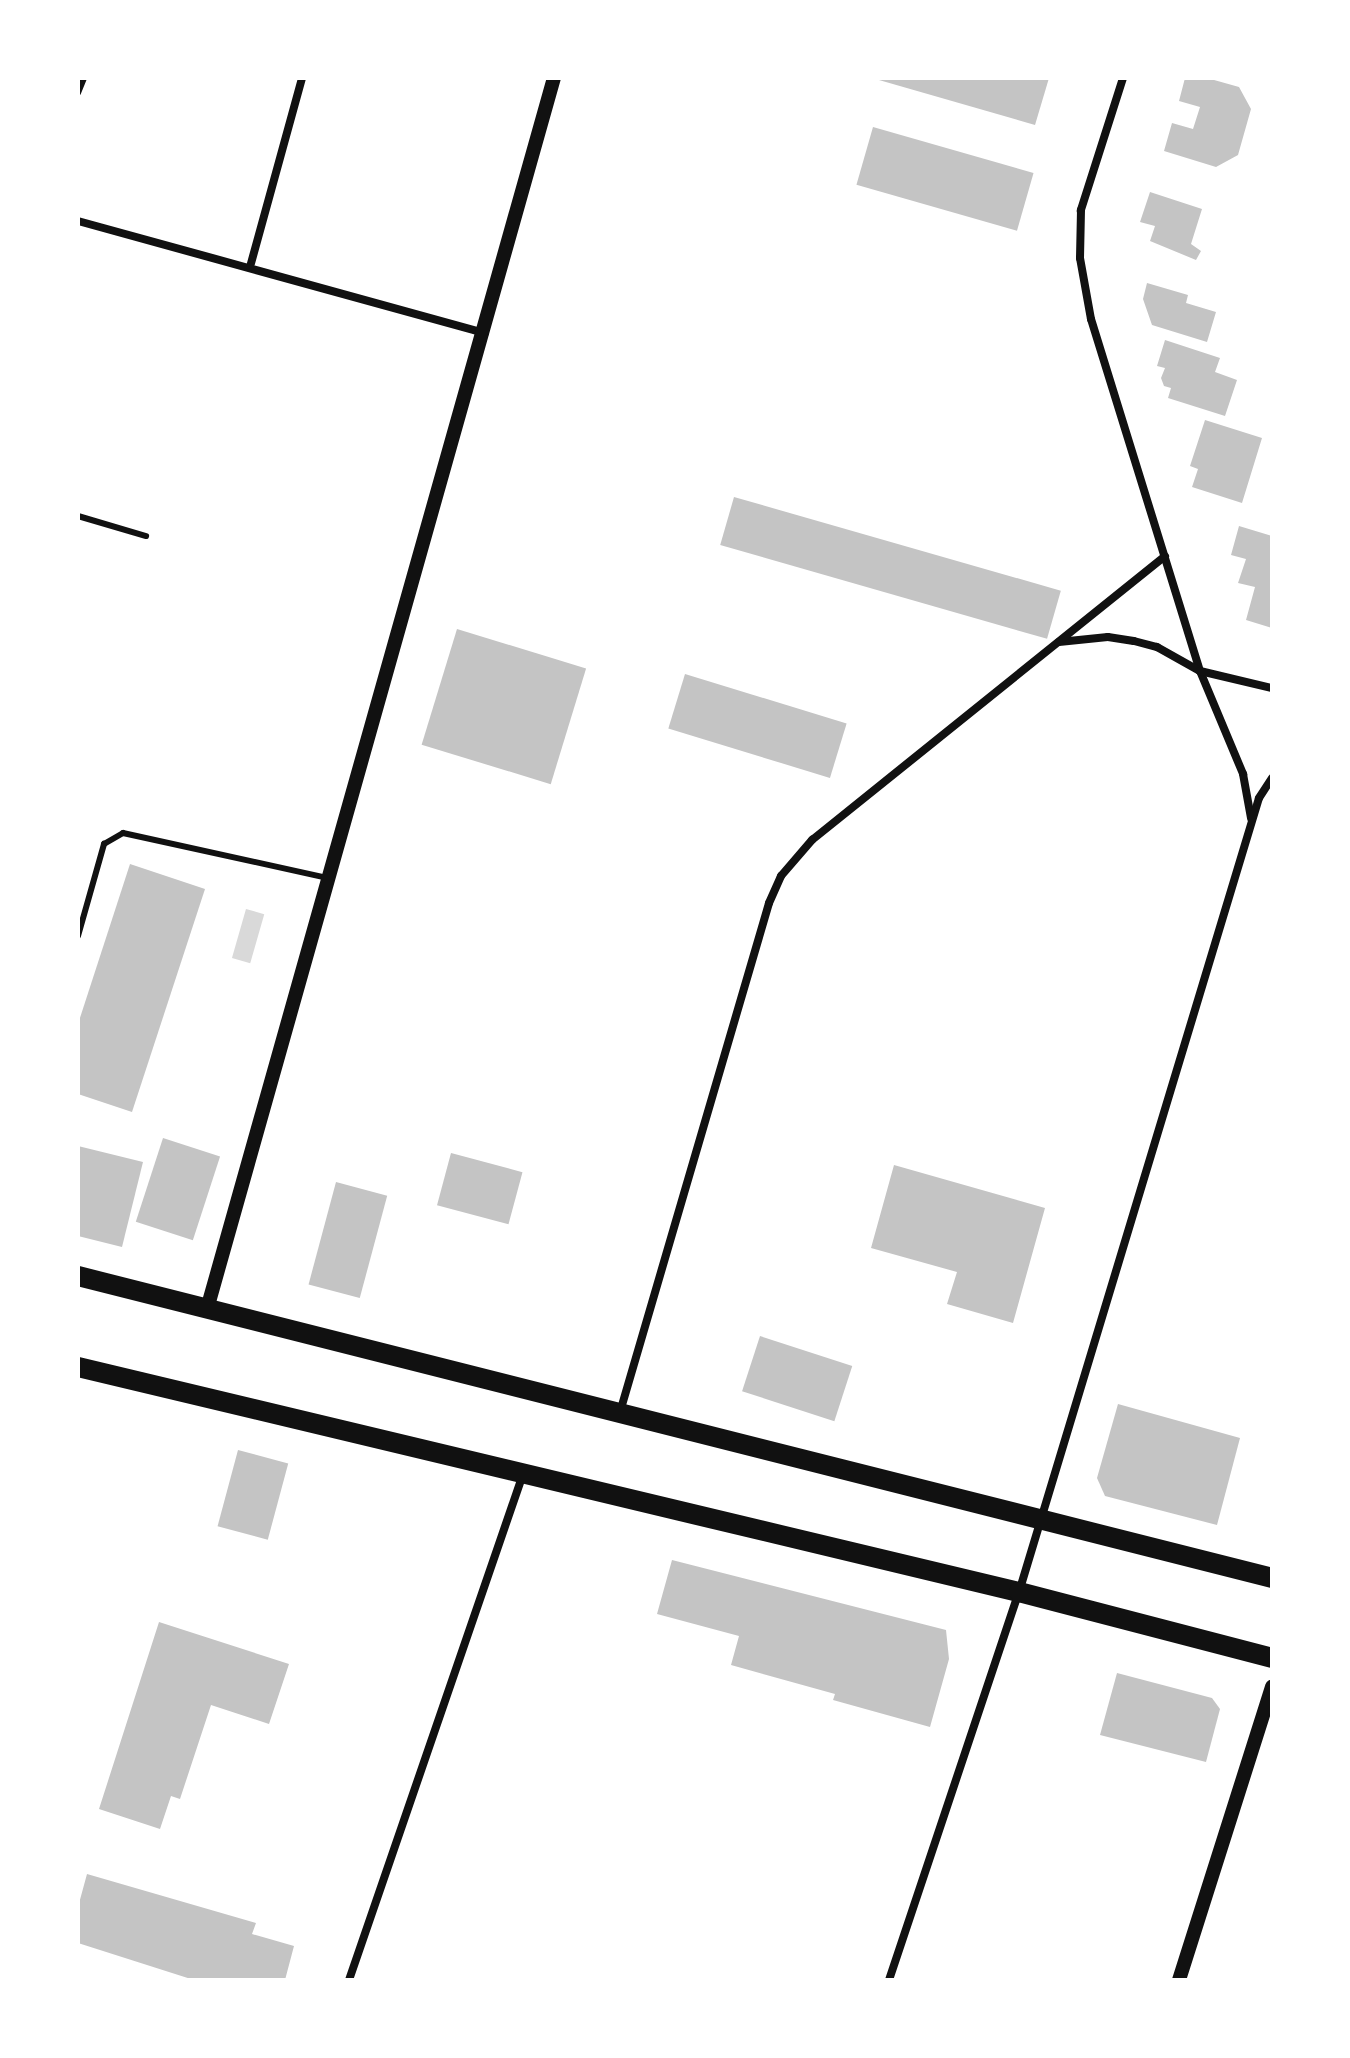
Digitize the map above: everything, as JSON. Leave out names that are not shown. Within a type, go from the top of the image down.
[{"type":"main road","points":[[78,1276],[1272,1578]]},
{"type":"main road","points":[[78,1367],[1019,1592],[1272,1658]]},
{"type":"street","points":[[250,267],[302,78]]},
{"type":"street","points":[[207,1309],[485,333],[554,78]]},
{"type":"street","points":[[1123,78],[1081,210],[1080,258],[1091,319],[1200,671],[1243,774],[1251,823]]},
{"type":"street","points":[[78,221],[485,333]]},
{"type":"street","points":[[620,1413],[769,903],[781,876],[812,840],[1165,556]]},
{"type":"street","points":[[1056,643],[1108,637],[1134,641],[1157,647],[1200,671],[1272,688]]},
{"type":"street","points":[[889,1980],[1019,1592],[1251,823],[1259,798],[1272,778]]},
{"type":"street","points":[[349,1980],[523,1473]]},
{"type":"street","points":[[1179,1980],[1272,1686]]},
{"type":"lane","points":[[78,93],[84,78]]},
{"type":"lane","points":[[78,516],[146,536]]},
{"type":"lane","points":[[78,936],[104,844],[123,833],[330,878]]},
{"type":"shaded area","points":[[246,909],[264,914],[250,963],[232,958]]},
{"type":"building","points":[[872,78],[1049,78],[1035,125]]},
{"type":"building","points":[[1185,78],[1207,78],[1239,87],[1251,109],[1238,155],[1216,167],[1164,151],[1172,123],[1193,129],[1200,107],[1179,101]]},
{"type":"building","points":[[873,127],[1034,173],[1017,231],[856,185]]},
{"type":"building","points":[[1150,192],[1202,209],[1191,244],[1201,251],[1196,260],[1150,241],[1155,226],[1140,222]]},
{"type":"building","points":[[1147,283],[1188,295],[1186,303],[1216,312],[1207,342],[1152,325],[1143,299]]},
{"type":"building","points":[[1165,340],[1220,358],[1215,372],[1237,380],[1225,416],[1168,398],[1171,388],[1164,386],[1161,378],[1165,368],[1157,366]]},
{"type":"building","points":[[1205,420],[1262,438],[1242,503],[1192,487],[1198,469],[1190,466]]},
{"type":"building","points":[[734,497],[1061,591],[1047,639],[720,545]]},
{"type":"building","points":[[1239,526],[1272,536],[1272,628],[1246,620],[1255,587],[1238,583],[1246,559],[1231,555]]},
{"type":"building","points":[[457,629],[586,668],[551,784],[422,745]]},
{"type":"building","points":[[685,674],[847,723],[830,778],[668,729]]},
{"type":"building","points":[[130,864],[205,889],[132,1112],[78,1094],[78,1024]]},
{"type":"building","points":[[163,1138],[220,1157],[193,1240],[136,1222]]},
{"type":"building","points":[[78,1146],[143,1162],[122,1247],[78,1236]]},
{"type":"building","points":[[451,1153],[522,1172],[509,1224],[437,1205]]},
{"type":"building","points":[[894,1165],[1045,1208],[1013,1323],[947,1304],[957,1272],[871,1248]]},
{"type":"building","points":[[336,1182],[387,1196],[360,1298],[309,1284]]},
{"type":"building","points":[[760,1336],[852,1366],[834,1421],[742,1391]]},
{"type":"building","points":[[1118,1404],[1240,1438],[1217,1525],[1105,1496],[1097,1478]]},
{"type":"building","points":[[238,1450],[288,1463],[268,1540],[218,1526]]},
{"type":"building","points":[[672,1560],[946,1630],[949,1659],[930,1727],[833,1700],[835,1694],[731,1665],[739,1636],[657,1614]]},
{"type":"building","points":[[159,1622],[289,1664],[269,1724],[211,1705],[180,1799],[171,1796],[160,1829],[99,1809]]},
{"type":"building","points":[[1117,1673],[1212,1698],[1220,1709],[1206,1762],[1100,1735]]},
{"type":"building","points":[[87,1874],[256,1923],[252,1934],[294,1946],[285,1980],[194,1980],[78,1943],[78,1907]]}]
